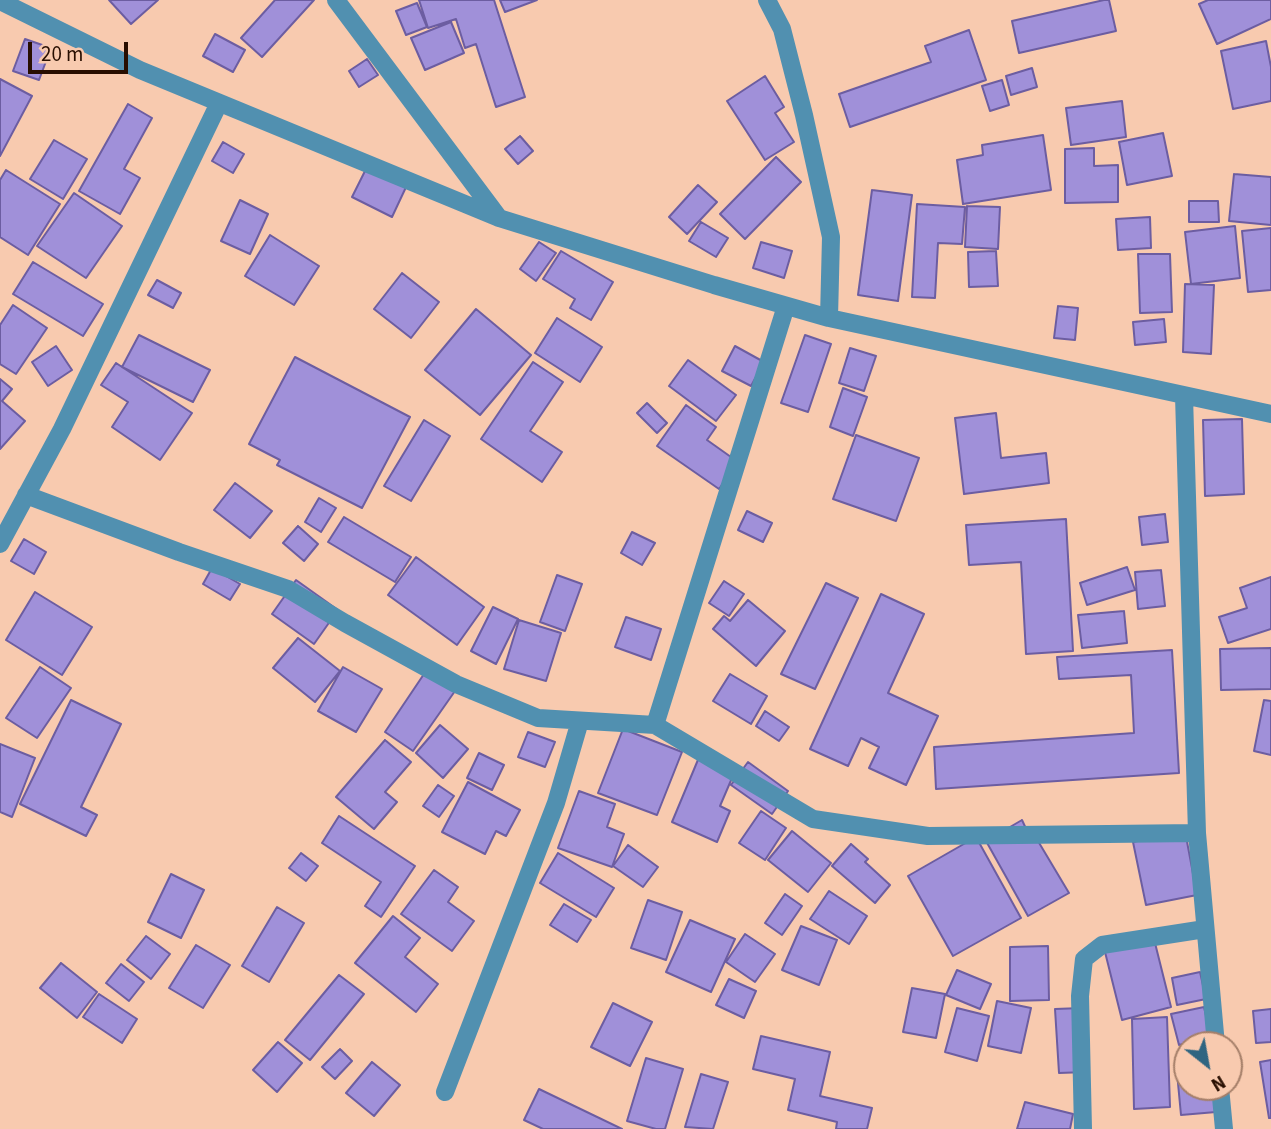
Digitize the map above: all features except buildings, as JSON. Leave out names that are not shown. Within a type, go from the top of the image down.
[{"type":"street","points":[[336,0],[499,218]]},
{"type":"street","points":[[766,0],[782,29],[831,237],[829,318]]},
{"type":"street","points":[[0,1],[140,70],[499,218],[829,318],[1271,414]]},
{"type":"street","points":[[0,544],[68,417],[219,103]]},
{"type":"street","points":[[655,725],[786,306]]},
{"type":"street","points":[[1184,396],[1196,833],[1215,1031]]},
{"type":"street","points":[[26,495],[178,552],[288,589],[456,684],[538,718],[655,725],[813,819],[928,836],[1196,833]]},
{"type":"street","points":[[445,1092],[556,803],[580,720]]},
{"type":"street","points":[[1083,1129],[1080,996],[1084,960],[1102,945],[1205,929]]},
{"type":"street","points":[[1221,1101],[1224,1129]]}]
